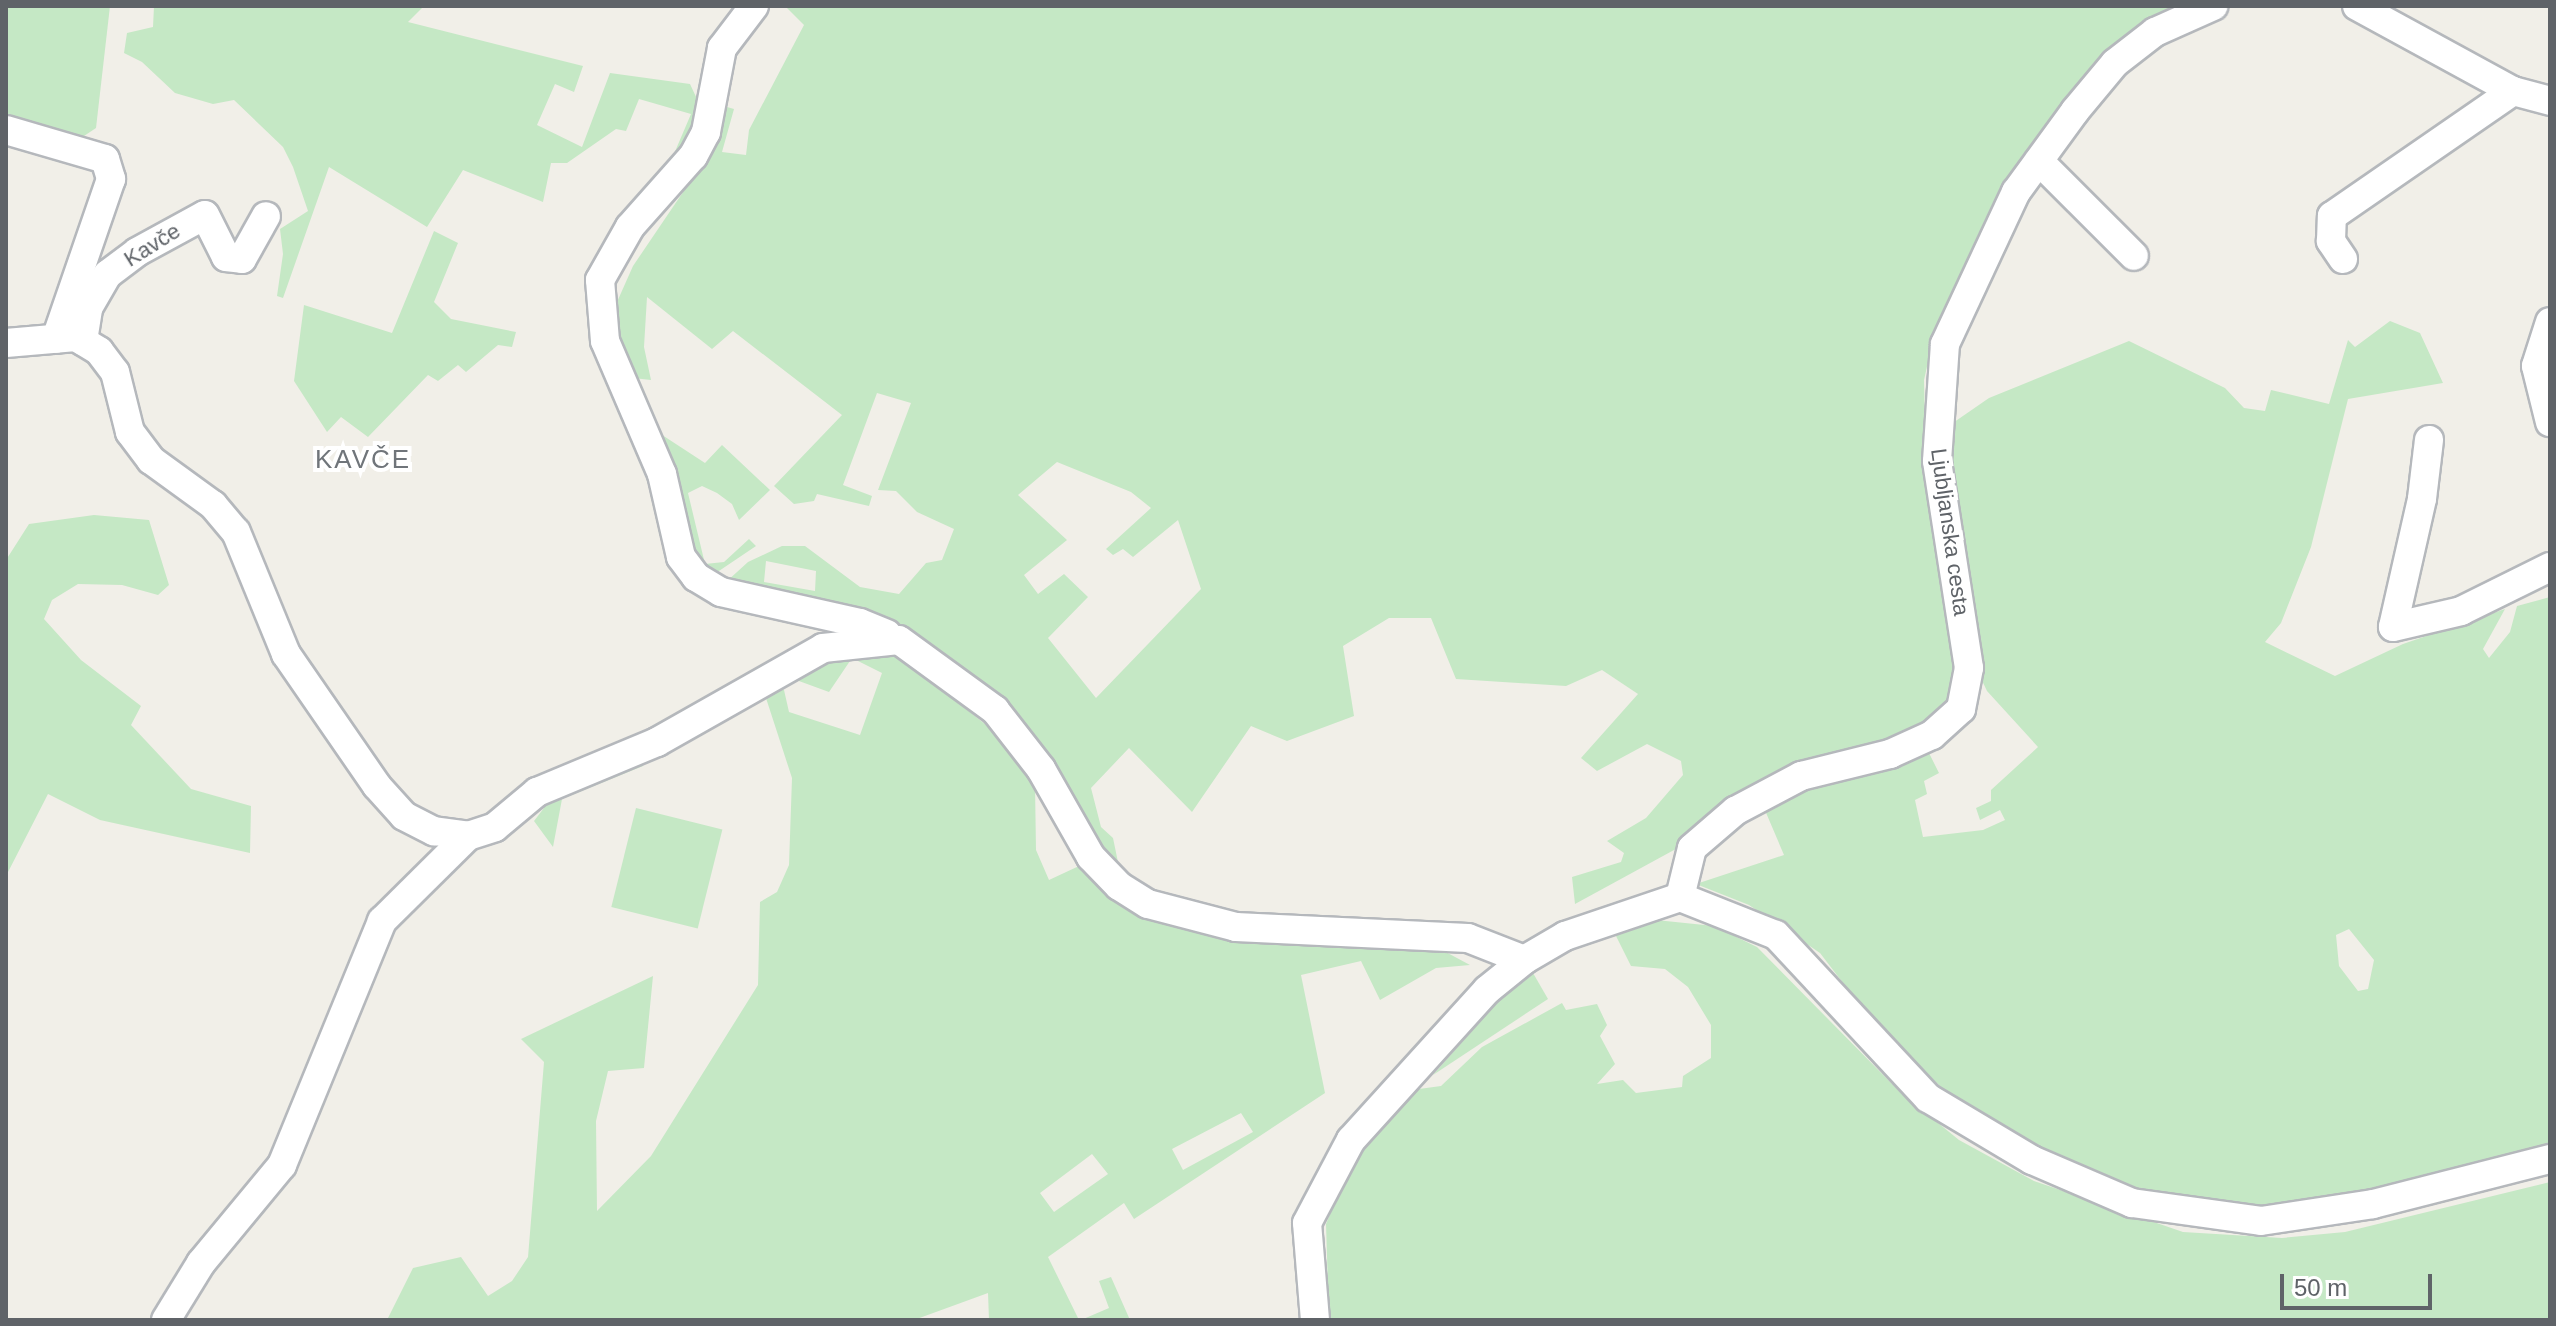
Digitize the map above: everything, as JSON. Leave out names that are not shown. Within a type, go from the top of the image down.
[{"type":"street","points":[[754,6],[722,48],[706,132],[693,156],[630,227],[600,280],[605,341],[662,474],[681,557],[696,577],[721,592],[860,623],[899,640],[995,710],[1041,769],[1091,857],[1148,904],[1236,927],[1468,938],[1524,960]]},
{"type":"street","name":"Ljubljanska cesta","points":[[1680,897],[1692,848],[1735,811],[1801,776],[1890,754],[1932,735],[1961,709],[1969,668],[1937,461],[1945,344],[1976,268],[2039,161],[2115,63],[2155,32],[2213,6]]},
{"type":"street","points":[[2357,6],[2513,91],[2550,101]]},
{"type":"street","points":[[2343,259],[2331,241],[2332,216],[2513,91]]},
{"type":"street","name":"Kavče","points":[[6,130],[105,159],[111,179],[70,340]]},
{"type":"street","points":[[2039,161],[2134,256]]},
{"type":"street","name":"Kavče","points":[[70,340],[108,274],[137,252],[205,215],[226,257],[242,259],[266,216]]},
{"type":"street","points":[[2550,322],[2536,366],[2550,422]]},
{"type":"street","points":[[6,343],[70,340],[115,372],[130,432],[151,460],[213,505],[236,532],[286,654],[377,786],[404,816],[434,831],[468,836]]},
{"type":"street","points":[[2429,440],[2422,499],[2393,627],[2461,611],[2550,567]]},
{"type":"street","points":[[166,1320],[201,1263],[282,1165],[382,921],[468,836],[495,827],[537,792],[657,742],[823,648],[899,640]]},
{"type":"street","points":[[1315,1320],[1307,1223],[1328,1178],[1351,1140],[1487,990],[1524,960],[1565,936],[1680,897],[1776,935],[1928,1098],[2032,1160],[2132,1203],[2261,1221],[2373,1204],[2550,1159]]},
{"type":"green space","points":[[6,6],[110,6],[96,128],[72,144],[6,123]]},
{"type":"green space","points":[[154,6],[424,6],[408,22],[583,66],[574,92],[555,84],[537,125],[582,147],[610,73],[690,84],[697,99],[706,97],[655,219],[633,250],[691,114],[639,99],[626,131],[616,129],[567,163],[551,163],[543,202],[463,170],[427,227],[329,167],[283,298],[277,296],[283,254],[280,229],[308,211],[293,167],[283,147],[234,100],[213,104],[175,93],[142,62],[124,53],[127,33],[153,27]]},
{"type":"green space","points":[[785,6],[2195,6],[2006,186],[1933,340],[1924,380],[1926,464],[1957,662],[1954,699],[1932,727],[1685,844],[1575,904],[1572,877],[1621,862],[1624,853],[1607,841],[1646,818],[1683,775],[1681,761],[1647,744],[1597,771],[1581,758],[1638,694],[1602,670],[1566,686],[1456,679],[1431,618],[1389,618],[1343,646],[1354,716],[1287,741],[1251,726],[1192,812],[1129,748],[1091,788],[1101,827],[1113,838],[1119,867],[1112,871],[942,660],[726,582],[748,562],[782,546],[805,546],[860,587],[899,594],[926,563],[942,560],[954,529],[917,512],[896,491],[878,490],[911,403],[877,393],[843,485],[872,496],[869,506],[817,494],[814,501],[794,504],[774,486],[842,415],[733,331],[712,349],[647,297],[644,347],[651,380],[633,378],[620,341],[617,302],[633,266],[698,170],[720,105],[734,109],[722,152],[746,155],[749,130],[804,25]],"holes":[[[1057,462],[1131,492],[1151,508],[1106,549],[1113,555],[1123,549],[1133,557],[1178,520],[1201,589],[1096,698],[1048,638],[1088,597],[1064,574],[1038,594],[1024,575],[1067,540],[1018,495]],[[766,561],[816,571],[815,591],[764,582]]]},
{"type":"green space","points":[[434,231],[458,243],[434,302],[451,319],[516,332],[512,347],[498,345],[466,372],[458,365],[438,381],[428,375],[368,437],[341,417],[327,432],[294,381],[304,305],[392,333]]},
{"type":"green space","points":[[2390,321],[2420,333],[2443,383],[2348,399],[2311,547],[2281,623],[2265,642],[2335,676],[2403,644],[2505,609],[2483,649],[2489,658],[2510,632],[2517,606],[2550,597],[2550,1151],[2418,1184],[2258,1209],[2193,1204],[2117,1185],[2034,1152],[1974,1117],[1880,1031],[1820,953],[1749,905],[1696,884],[1784,855],[1764,808],[1817,782],[1929,753],[1939,773],[1924,781],[1927,794],[1915,800],[1923,837],[1983,830],[2005,820],[2000,810],[1980,820],[1976,808],[1991,801],[1991,790],[2038,747],[1987,691],[1977,670],[1947,427],[1989,398],[2129,341],[2225,388],[2244,408],[2265,411],[2271,390],[2329,404],[2348,340],[2355,347]],"holes":[[[2349,929],[2374,960],[2368,989],[2358,991],[2339,966],[2336,935]]]},
{"type":"green space","points":[[656,431],[705,463],[722,445],[770,490],[739,520],[732,504],[717,493],[702,486],[688,493],[705,564],[724,562],[749,539],[756,546],[713,575],[695,561],[682,496]]},
{"type":"green space","points":[[94,515],[149,520],[169,585],[158,595],[122,585],[78,584],[52,600],[44,619],[81,660],[141,706],[131,725],[191,789],[251,806],[250,853],[100,820],[48,794],[6,876],[6,560],[29,524]]},
{"type":"green space","points":[[895,652],[1011,745],[1035,785],[1036,850],[1049,880],[1079,866],[1152,916],[1208,934],[1429,943],[1470,965],[1436,968],[1380,1000],[1361,961],[1301,975],[1325,1093],[1134,1219],[1124,1203],[1048,1257],[1079,1320],[989,1320],[988,1293],[914,1320],[387,1320],[413,1268],[461,1257],[488,1296],[512,1281],[528,1257],[544,1062],[521,1039],[653,976],[644,1068],[608,1071],[596,1121],[597,1211],[651,1156],[758,985],[760,902],[777,892],[789,865],[792,778],[765,695],[772,686],[784,690],[789,712],[860,735],[882,673],[852,658],[829,692],[788,677],[808,656]],"holes":[[[1241,1113],[1253,1132],[1183,1170],[1172,1149]],[[1092,1154],[1108,1174],[1054,1212],[1040,1193]]]},
{"type":"green space","points":[[647,756],[643,766],[562,799],[553,847],[534,821],[544,808],[540,799]]},
{"type":"green space","points":[[636,808],[722,830],[698,929],[611,907]]},
{"type":"green space","points":[[1656,920],[1714,926],[1757,947],[1900,1092],[1959,1140],[2034,1181],[2183,1232],[2282,1238],[2345,1232],[2550,1182],[2550,1320],[1329,1320],[1326,1224],[1346,1176],[1373,1136],[1419,1089],[1441,1086],[1482,1047],[1562,1003],[1566,1010],[1597,1004],[1607,1025],[1600,1036],[1615,1064],[1597,1084],[1623,1080],[1636,1093],[1682,1087],[1683,1076],[1711,1058],[1711,1025],[1688,987],[1665,969],[1631,966],[1613,930]]},
{"type":"green space","points":[[1533,973],[1548,999],[1433,1075],[1501,997]]},
{"type":"green space","points":[[1111,1277],[1130,1320],[1081,1320],[1109,1308],[1099,1281]]},
{"type":"district","name":"KAVČE","points":[[363,460]]}]
